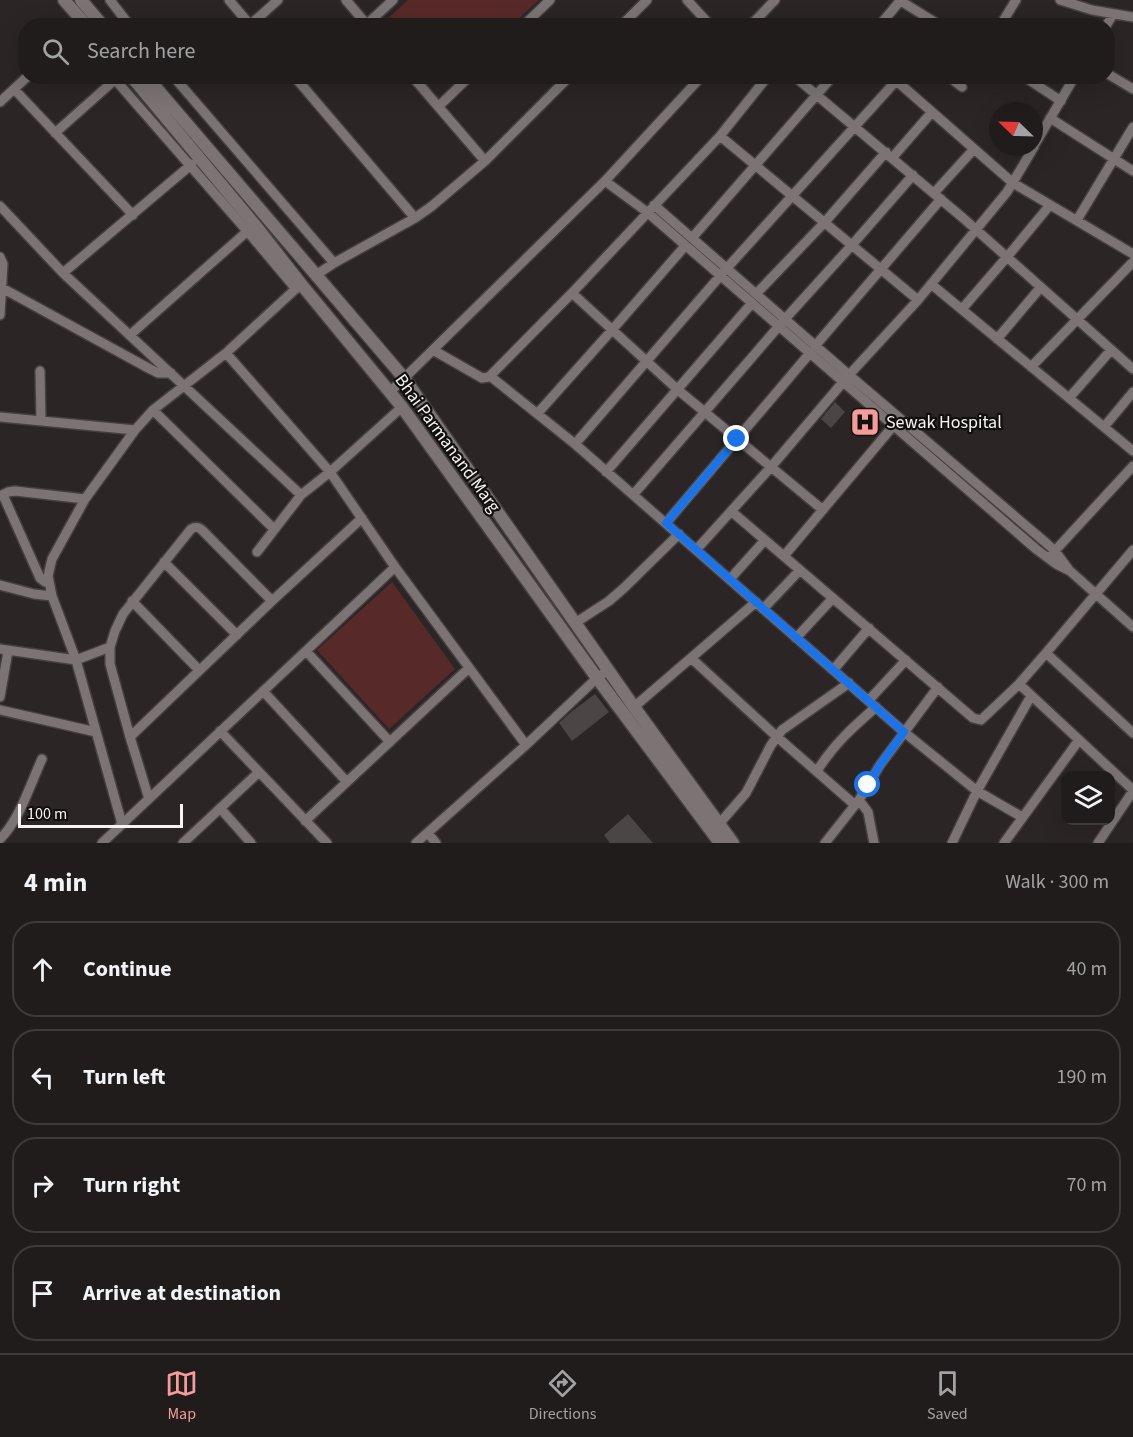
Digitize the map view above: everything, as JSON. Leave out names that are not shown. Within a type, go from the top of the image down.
[{"type":"street","points":[[64,0],[79,18]]},
{"type":"street","points":[[81,0],[96,18]]},
{"type":"street","points":[[110,0],[124,18]]},
{"type":"street","points":[[229,0],[244,18]]},
{"type":"street","points":[[258,18],[278,0]]},
{"type":"street","points":[[346,0],[361,18]]},
{"type":"street","points":[[374,18],[393,0]]},
{"type":"street","points":[[531,18],[550,0]]},
{"type":"street","points":[[629,18],[647,0]]},
{"type":"street","points":[[687,0],[704,18]]},
{"type":"street","points":[[758,18],[775,0]]},
{"type":"street","points":[[886,18],[900,0],[928,18]]},
{"type":"street","points":[[1005,18],[1016,0]]},
{"type":"street","points":[[1060,0],[1133,17]]},
{"type":"street","points":[[1111,18],[1113,14]]},
{"type":"street","points":[[1115,79],[1133,89]]},
{"type":"street","points":[[0,102],[19,84]]},
{"type":"street","points":[[55,133],[108,84]]},
{"type":"street","points":[[120,84],[189,166],[251,228],[130,335]]},
{"type":"street","name":"Bhai Parmanand Marg","points":[[137,84],[199,158],[298,286],[402,407],[597,678],[720,843]]},
{"type":"street","name":"Bhai Parmanand Marg","points":[[153,84],[404,378],[634,707],[733,843]]},
{"type":"street","points":[[180,84],[334,263]]},
{"type":"street","points":[[301,84],[415,218]]},
{"type":"street","points":[[419,84],[485,161]]},
{"type":"street","points":[[439,106],[462,84]]},
{"type":"street","points":[[316,275],[432,206],[485,161],[562,84]]},
{"type":"street","points":[[390,392],[604,181],[695,84]]},
{"type":"street","points":[[433,350],[482,378],[490,376],[720,136],[762,84]]},
{"type":"street","points":[[804,84],[913,175],[1133,368]]},
{"type":"street","points":[[692,238],[826,84]]},
{"type":"street","points":[[575,444],[724,272],[855,127],[890,84]]},
{"type":"street","points":[[900,84],[1013,183],[1133,254]]},
{"type":"street","points":[[958,84],[962,87]]},
{"type":"street","points":[[1035,84],[1061,101]]},
{"type":"street","points":[[1043,131],[1071,84]]},
{"type":"street","points":[[14,89],[133,215]]},
{"type":"street","points":[[606,472],[754,299],[932,112]]},
{"type":"street","points":[[1050,118],[1133,171]]},
{"type":"street","points":[[1077,220],[1133,127]]},
{"type":"street","points":[[720,136],[918,300]]},
{"type":"street","points":[[666,523],[881,269],[974,149]]},
{"type":"street","points":[[696,550],[918,300],[1007,192],[1029,156]]},
{"type":"street","points":[[63,273],[199,158]]},
{"type":"street","points":[[633,495],[913,175]]},
{"type":"street","points":[[604,181],[651,209],[692,238],[724,272],[812,350],[1132,624]]},
{"type":"street","points":[[962,309],[1050,205]]},
{"type":"street","points":[[0,206],[63,273],[301,495]]},
{"type":"street","points":[[651,209],[685,246],[724,272]]},
{"type":"street","points":[[537,414],[685,246]]},
{"type":"street","points":[[0,257],[3,264],[0,315]]},
{"type":"street","points":[[1031,367],[1133,262]]},
{"type":"street","points":[[931,284],[1133,451]]},
{"type":"street","points":[[122,824],[76,660],[52,596],[48,576],[52,559],[85,499],[135,430],[153,410],[226,353],[298,286]]},
{"type":"street","points":[[997,339],[1041,287]]},
{"type":"street","points":[[2,288],[158,373],[171,373]]},
{"type":"street","points":[[572,292],[678,390],[823,510]]},
{"type":"street","points":[[1069,398],[1111,350]]},
{"type":"street","points":[[226,353],[330,472],[395,567],[526,745]]},
{"type":"street","points":[[40,371],[41,421]]},
{"type":"street","points":[[490,376],[575,444],[904,732],[977,791],[1023,818]]},
{"type":"street","points":[[846,379],[894,425],[916,438]]},
{"type":"street","points":[[1104,427],[1133,392]]},
{"type":"street","points":[[257,552],[301,495],[402,407]]},
{"type":"street","points":[[153,410],[274,529]]},
{"type":"street","points":[[0,417],[135,430]]},
{"type":"street","points":[[784,556],[894,425]]},
{"type":"street","points":[[1051,555],[1133,466]]},
{"type":"street","points":[[49,583],[40,578],[1,496],[15,491],[85,499]]},
{"type":"street","points":[[731,511],[973,718],[981,720],[1019,684],[1133,550]]},
{"type":"street","points":[[130,737],[362,518]]},
{"type":"street","points":[[149,799],[110,664],[110,647],[114,631],[123,614],[194,526],[199,527],[272,601]]},
{"type":"street","points":[[575,623],[609,601],[679,534]]},
{"type":"street","points":[[730,579],[765,540]]},
{"type":"street","points":[[164,562],[237,635]]},
{"type":"street","points":[[102,843],[395,567]]},
{"type":"street","points":[[634,707],[800,570]]},
{"type":"street","points":[[0,585],[52,596]]},
{"type":"street","points":[[796,638],[833,598]]},
{"type":"street","points":[[132,601],[199,670]]},
{"type":"street","points":[[834,669],[869,628]]},
{"type":"street","points":[[0,696],[4,650],[76,660],[110,647]]},
{"type":"street","points":[[306,651],[390,742]]},
{"type":"street","points":[[1046,653],[1133,734]]},
{"type":"street","points":[[691,658],[776,736],[868,812],[874,843]]},
{"type":"street","points":[[817,771],[827,755],[873,704],[906,660]]},
{"type":"street","points":[[305,821],[469,668]]},
{"type":"street","points":[[416,843],[608,670]]},
{"type":"street","points":[[719,824],[746,794],[776,736],[788,724],[849,683]]},
{"type":"street","points":[[1019,684],[1133,790],[1098,843]]},
{"type":"street","points":[[825,843],[857,802],[880,765],[938,687]]},
{"type":"street","points":[[263,691],[347,782]]},
{"type":"street","points":[[952,843],[977,791],[1031,696]]},
{"type":"street","points":[[0,710],[96,732]]},
{"type":"street","points":[[220,732],[327,843]]},
{"type":"street","points":[[1004,843],[1079,740]]},
{"type":"street","points":[[0,839],[16,816],[42,759]]},
{"type":"street","points":[[183,843],[259,772]]},
{"type":"street","points":[[220,808],[251,843]]},
{"type":"street","points":[[428,833],[436,843]]},
{"type":"shaded area","points":[[408,0],[539,0],[520,18],[389,18]]},
{"type":"shaded area","points":[[392,582],[455,669],[389,729],[317,650]]},
{"type":"building","points":[[835,402],[845,412],[831,428],[821,419]]},
{"type":"building","points":[[864,409],[876,420],[864,433],[852,422]]},
{"type":"building","points":[[595,694],[609,712],[572,741],[559,723]]},
{"type":"building","points":[[628,814],[653,843],[610,843],[604,835]]},
{"type":"place","name":"Sewak Hospital","points":[[865,422]]},
{"type":"route","points":[[737,439],[666,523],[904,732],[868,785]]}]
